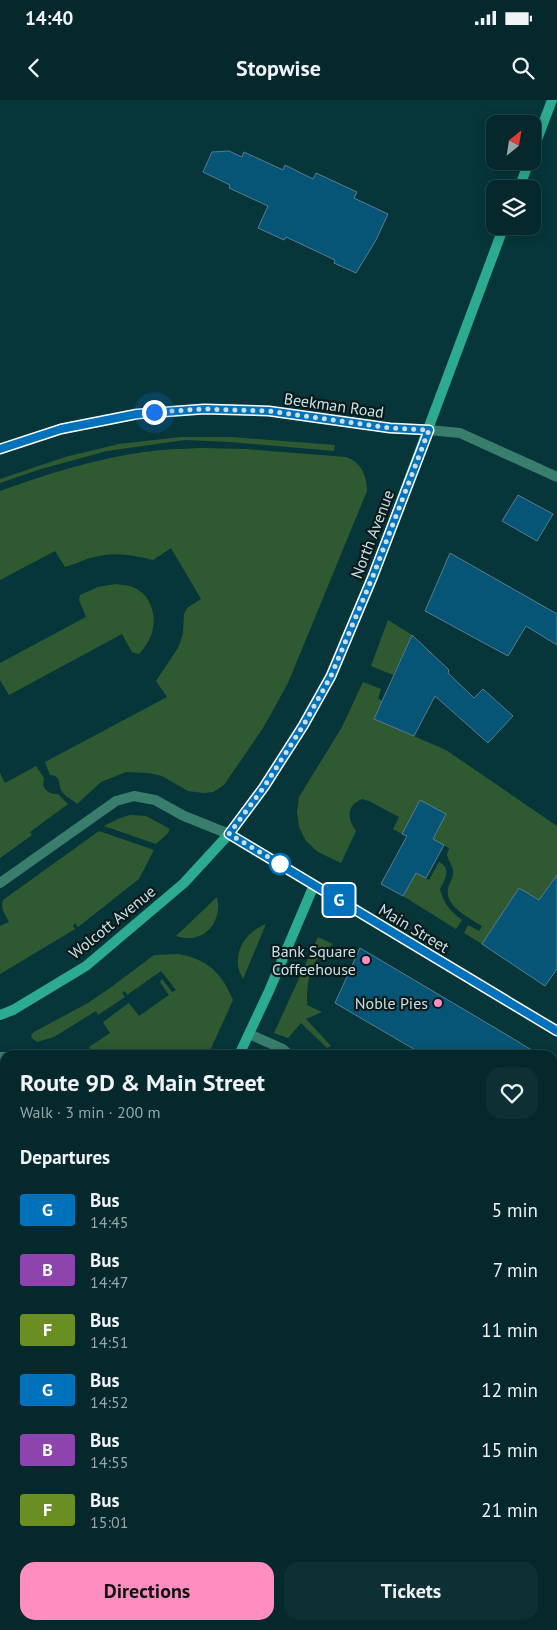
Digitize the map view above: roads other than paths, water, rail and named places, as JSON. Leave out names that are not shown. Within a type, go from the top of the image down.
[{"type":"main road","points":[[541,129],[552,100]]},
{"type":"main road","name":"North Avenue","points":[[229,834],[264,787],[303,726],[331,676],[373,576],[501,235]]},
{"type":"main road","name":"Beekman Road","points":[[0,449],[61,429],[127,416],[204,409],[269,411],[390,428],[429,430]]},
{"type":"main road","name":"Main Street","points":[[229,834],[557,1032]]},
{"type":"main road","name":"Wolcott Avenue","points":[[0,1015],[13,1010],[86,966],[184,883],[229,834]]},
{"type":"main road","points":[[241,1050],[314,885]]},
{"type":"street","points":[[429,430],[460,432],[557,476]]},
{"type":"street","points":[[0,883],[116,801],[134,796],[155,800],[184,816],[229,834]]},
{"type":"street","points":[[249,1034],[284,1050]]},
{"type":"place","name":"Bank Square Coffeehouse","points":[[366,960]]},
{"type":"place","name":"Noble Pies","points":[[438,1003]]}]
